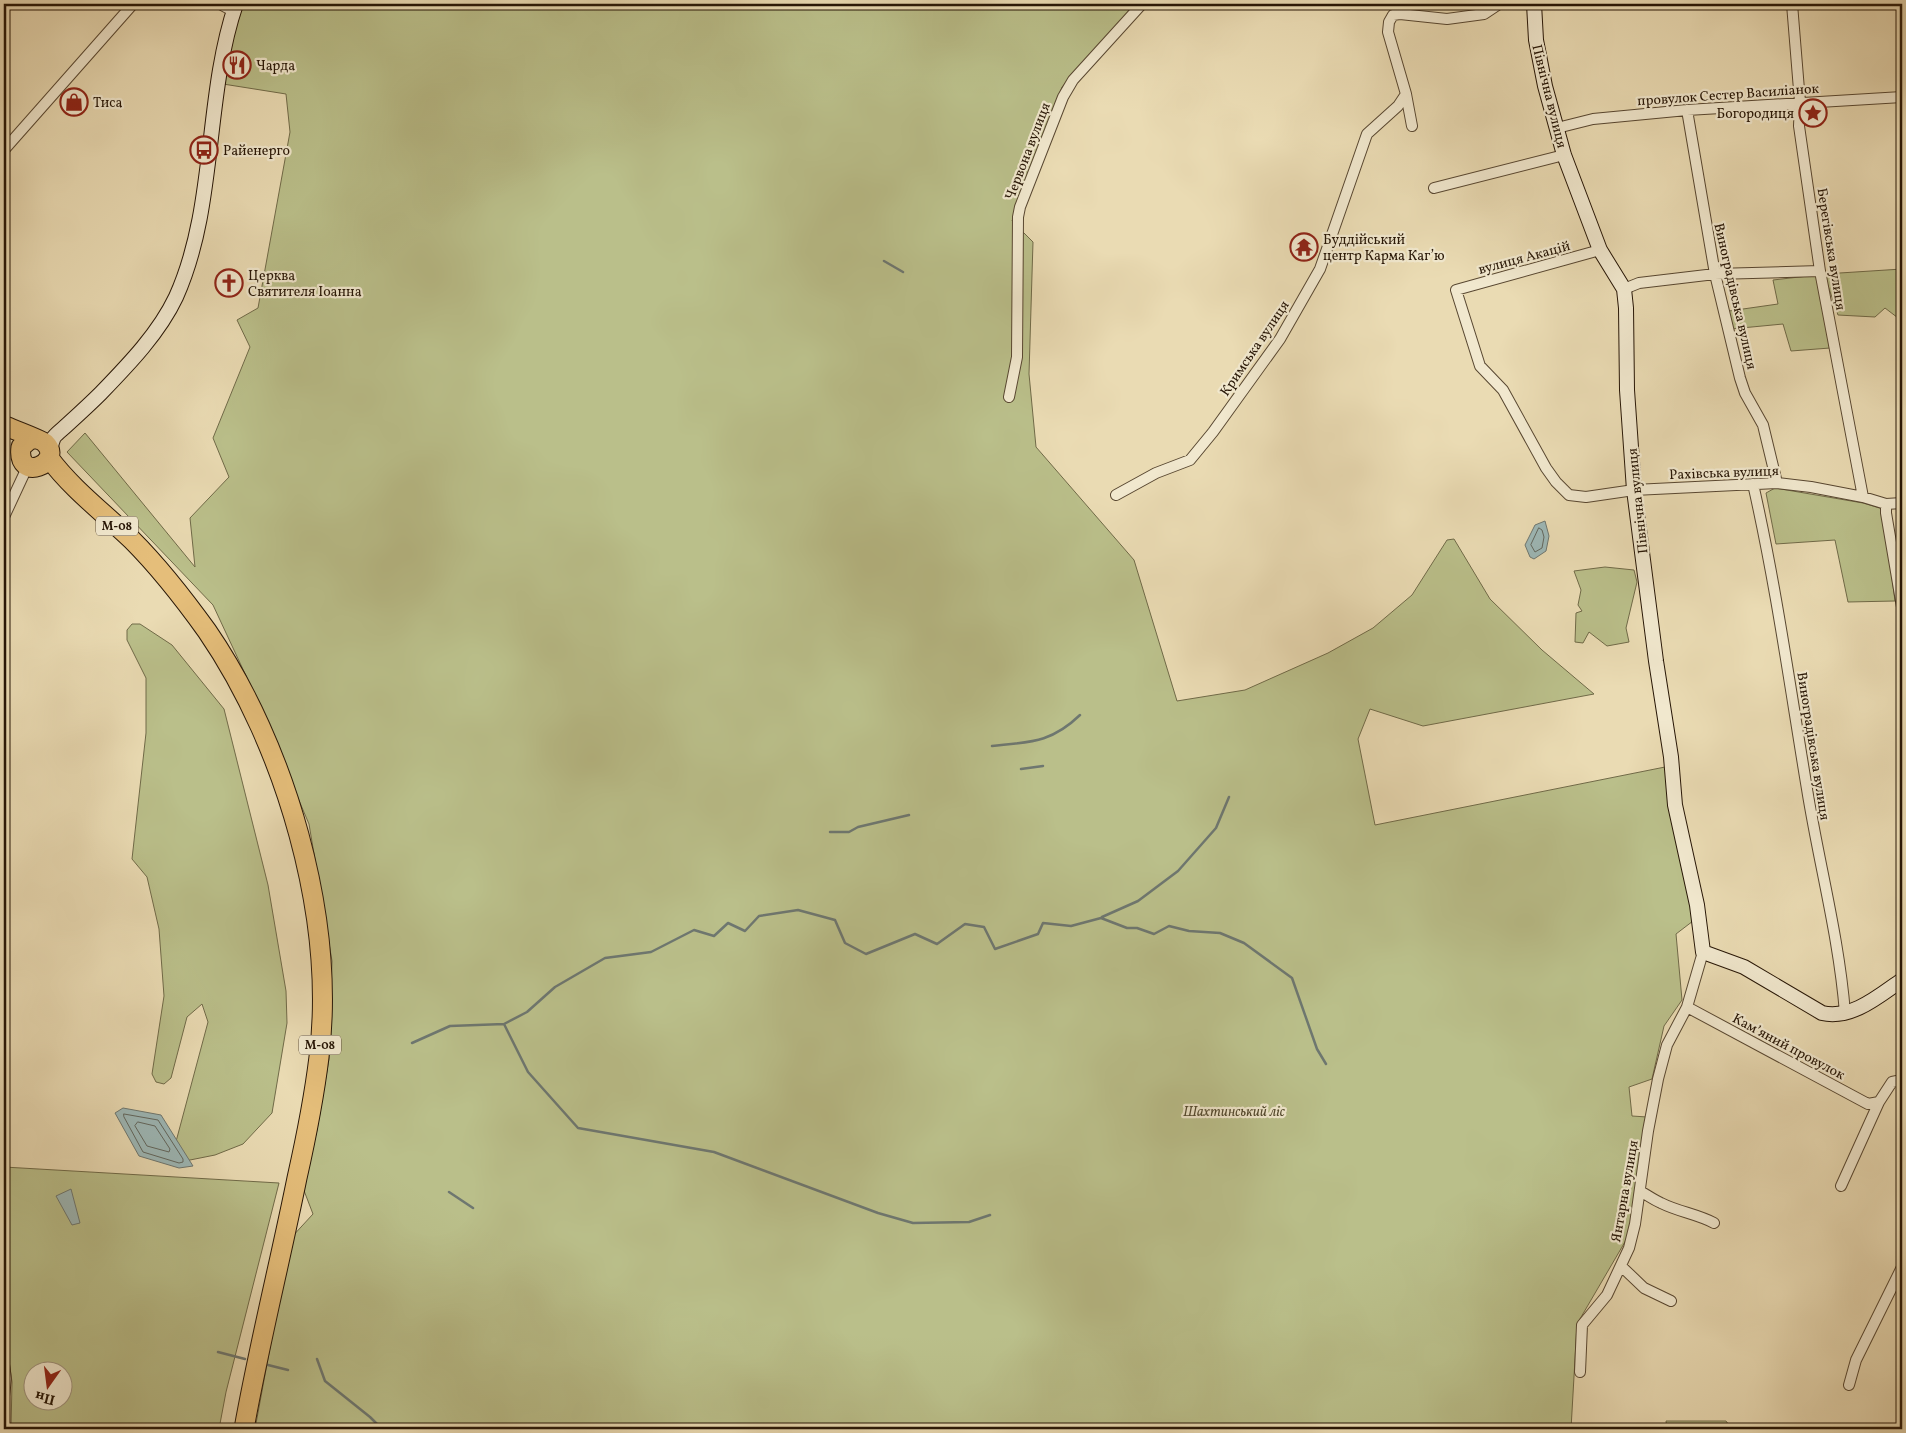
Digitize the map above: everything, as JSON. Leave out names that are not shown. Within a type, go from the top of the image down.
[{"type":"highway","points":[[4,425],[37,454]]},
{"type":"highway","name":"М-08","points":[[37,454],[134,542],[167,578],[187,603],[223,658],[257,719],[294,820],[308,874],[318,935],[323,994],[320,1056],[311,1112],[244,1429]]},
{"type":"street","points":[[4,150],[133,4]]},
{"type":"street","points":[[4,517],[37,454],[102,392],[141,349],[167,313],[175,298],[187,265],[197,224],[206,176],[217,81],[234,8],[220,4]]},
{"type":"street","name":"Червона вулиця","points":[[1009,397],[1017,357],[1018,216],[1020,207],[1063,97],[1073,80],[1142,4]]},
{"type":"street","points":[[1412,126],[1406,94],[1388,32],[1389,22],[1394,15],[1400,14],[1447,19],[1484,14],[1499,4]]},
{"type":"street","name":"Північна вулиця","points":[[1534,4],[1536,40],[1545,86],[1564,155],[1600,250],[1624,289],[1627,390],[1634,490],[1656,661],[1671,757],[1675,805],[1697,905],[1703,952],[1687,1007]]},
{"type":"street","name":"Берегівська вулиця","points":[[1792,4],[1800,102],[1798,126],[1820,271],[1863,497]]},
{"type":"street","name":"Кримська вулиця","points":[[1116,495],[1156,473],[1190,460],[1270,354],[1320,269],[1367,134],[1398,106],[1406,94]]},
{"type":"street","name":"провулок Сестер Василіанок","points":[[1557,128],[1593,120],[1687,110],[1902,97]]},
{"type":"street","name":"Виноградівська вулиця","points":[[1687,110],[1715,274],[1740,378],[1745,392],[1763,425],[1777,483]]},
{"type":"street","points":[[1434,188],[1564,155]]},
{"type":"street","name":"вулиця Акацій","points":[[1456,290],[1600,250]]},
{"type":"street","points":[[1624,289],[1639,283],[1715,274],[1820,271]]},
{"type":"street","name":"Рахівська вулиця","points":[[1456,290],[1480,366],[1503,390],[1546,468],[1556,482],[1570,495],[1586,497],[1634,490],[1777,483],[1863,497],[1886,504],[1902,503]]},
{"type":"street","name":"Виноградівська вулиця","points":[[1754,484],[1770,557],[1807,790],[1832,918],[1845,1012]]},
{"type":"street","points":[[1886,504],[1902,607]]},
{"type":"street","points":[[1703,952],[1744,967],[1822,1013],[1830,1015],[1861,1007],[1902,980]]},
{"type":"street","name":"Камʼяний провулок","points":[[1687,1007],[1868,1104],[1878,1102]]},
{"type":"street","name":"Янтарна вулиця","points":[[1580,1372],[1582,1325],[1607,1295],[1629,1248],[1658,1079],[1667,1045],[1687,1007]]},
{"type":"street","points":[[1841,1186],[1878,1102],[1892,1082],[1902,1080]]},
{"type":"street","points":[[1640,1191],[1660,1203],[1682,1212],[1700,1216],[1714,1223]]},
{"type":"street","points":[[1621,1266],[1644,1288],[1671,1301]]},
{"type":"street","points":[[1849,1385],[1856,1360],[1902,1267]]},
{"type":"street","points":[[4,1365],[6,1379],[4,1396]]},
{"type":"green space","name":"Шахтинський ліс","points":[[242,4],[1135,4],[1062,87],[1012,221],[1033,242],[1029,374],[1036,447],[1134,560],[1177,701],[1245,690],[1328,653],[1373,628],[1412,595],[1447,540],[1454,539],[1490,599],[1542,650],[1594,694],[1423,726],[1370,709],[1358,739],[1375,825],[1665,767],[1693,921],[1676,934],[1682,1000],[1664,1026],[1652,1079],[1629,1087],[1632,1116],[1647,1117],[1629,1235],[1577,1324],[1571,1429],[255,1429],[290,1239],[313,1214],[303,1188],[317,1130],[329,1059],[332,961],[309,824],[247,678],[213,605],[67,452],[85,433],[195,567],[190,518],[229,477],[213,438],[250,347],[237,320],[258,308],[290,132],[286,94],[223,84]]},
{"type":"green space","points":[[1902,269],[1902,321],[1885,308],[1875,317],[1838,315],[1824,274]]},
{"type":"green space","points":[[1817,275],[1830,348],[1791,351],[1783,324],[1731,329],[1729,311],[1778,304],[1773,280]]},
{"type":"green space","points":[[1775,488],[1863,503],[1883,509],[1895,601],[1848,602],[1835,540],[1776,544],[1766,493]]},
{"type":"green space","points":[[1605,567],[1634,570],[1637,582],[1626,628],[1629,642],[1607,646],[1589,632],[1583,643],[1575,642],[1576,613],[1582,611],[1578,605],[1581,590],[1574,571]]},
{"type":"green space","points":[[132,624],[140,624],[172,645],[224,709],[268,885],[286,991],[287,1023],[272,1113],[243,1144],[215,1155],[170,1164],[208,1022],[202,1004],[187,1017],[171,1078],[164,1084],[156,1082],[152,1074],[164,996],[159,929],[147,877],[132,859],[146,733],[146,678],[127,640],[127,630]]},
{"type":"green space","points":[[4,1167],[279,1183],[226,1392],[219,1429],[11,1429],[12,1382],[4,1324]]},
{"type":"green space","points":[[1666,1421],[1726,1421],[1732,1429],[1667,1429]]},
{"type":"water","points":[[1545,521],[1549,536],[1546,551],[1534,559],[1530,557],[1525,545],[1535,525]]},
{"type":"water","points":[[123,1108],[161,1115],[193,1166],[179,1168],[139,1156],[115,1113]]},
{"type":"water","points":[[71,1189],[80,1223],[72,1225],[56,1196]]},
{"type":"waterway","points":[[884,261],[903,272]]},
{"type":"waterway","points":[[992,746],[1039,740],[1059,731],[1080,715]]},
{"type":"waterway","points":[[1021,769],[1043,766]]},
{"type":"waterway","points":[[1102,917],[1138,901],[1178,871],[1216,828],[1229,797]]},
{"type":"waterway","points":[[830,832],[849,832],[858,827],[909,815]]},
{"type":"waterway","points":[[412,1043],[450,1026],[504,1024],[527,1012],[555,987],[605,958],[651,952],[694,930],[714,936],[728,923],[745,931],[759,916],[798,910],[835,920],[845,943],[866,954],[915,934],[937,944],[965,924],[984,927],[995,949],[1038,934],[1043,923],[1071,926],[1101,918],[1127,928],[1137,928],[1154,934],[1169,926],[1189,931],[1220,933],[1244,943],[1292,978],[1317,1049],[1326,1064]]},
{"type":"waterway","points":[[504,1024],[528,1072],[578,1128],[714,1152],[878,1213],[913,1223],[969,1222],[990,1215]]},
{"type":"waterway","points":[[449,1192],[473,1208]]},
{"type":"waterway","points":[[218,1352],[245,1359]]},
{"type":"waterway","points":[[317,1359],[325,1381],[382,1429]]},
{"type":"waterway","points":[[268,1365],[288,1370]]},
{"type":"place","name":"Чарда","points":[[237,65]]},
{"type":"place","name":"Тиса","points":[[74,102]]},
{"type":"place","name":"Богородиця","points":[[1813,113]]},
{"type":"place","name":"Райенерго","points":[[204,150]]},
{"type":"place","name":"Буддійський центр Карма Кагʼю","points":[[1304,247]]},
{"type":"place","name":"Церква Святителя Іоанна","points":[[229,283]]}]
